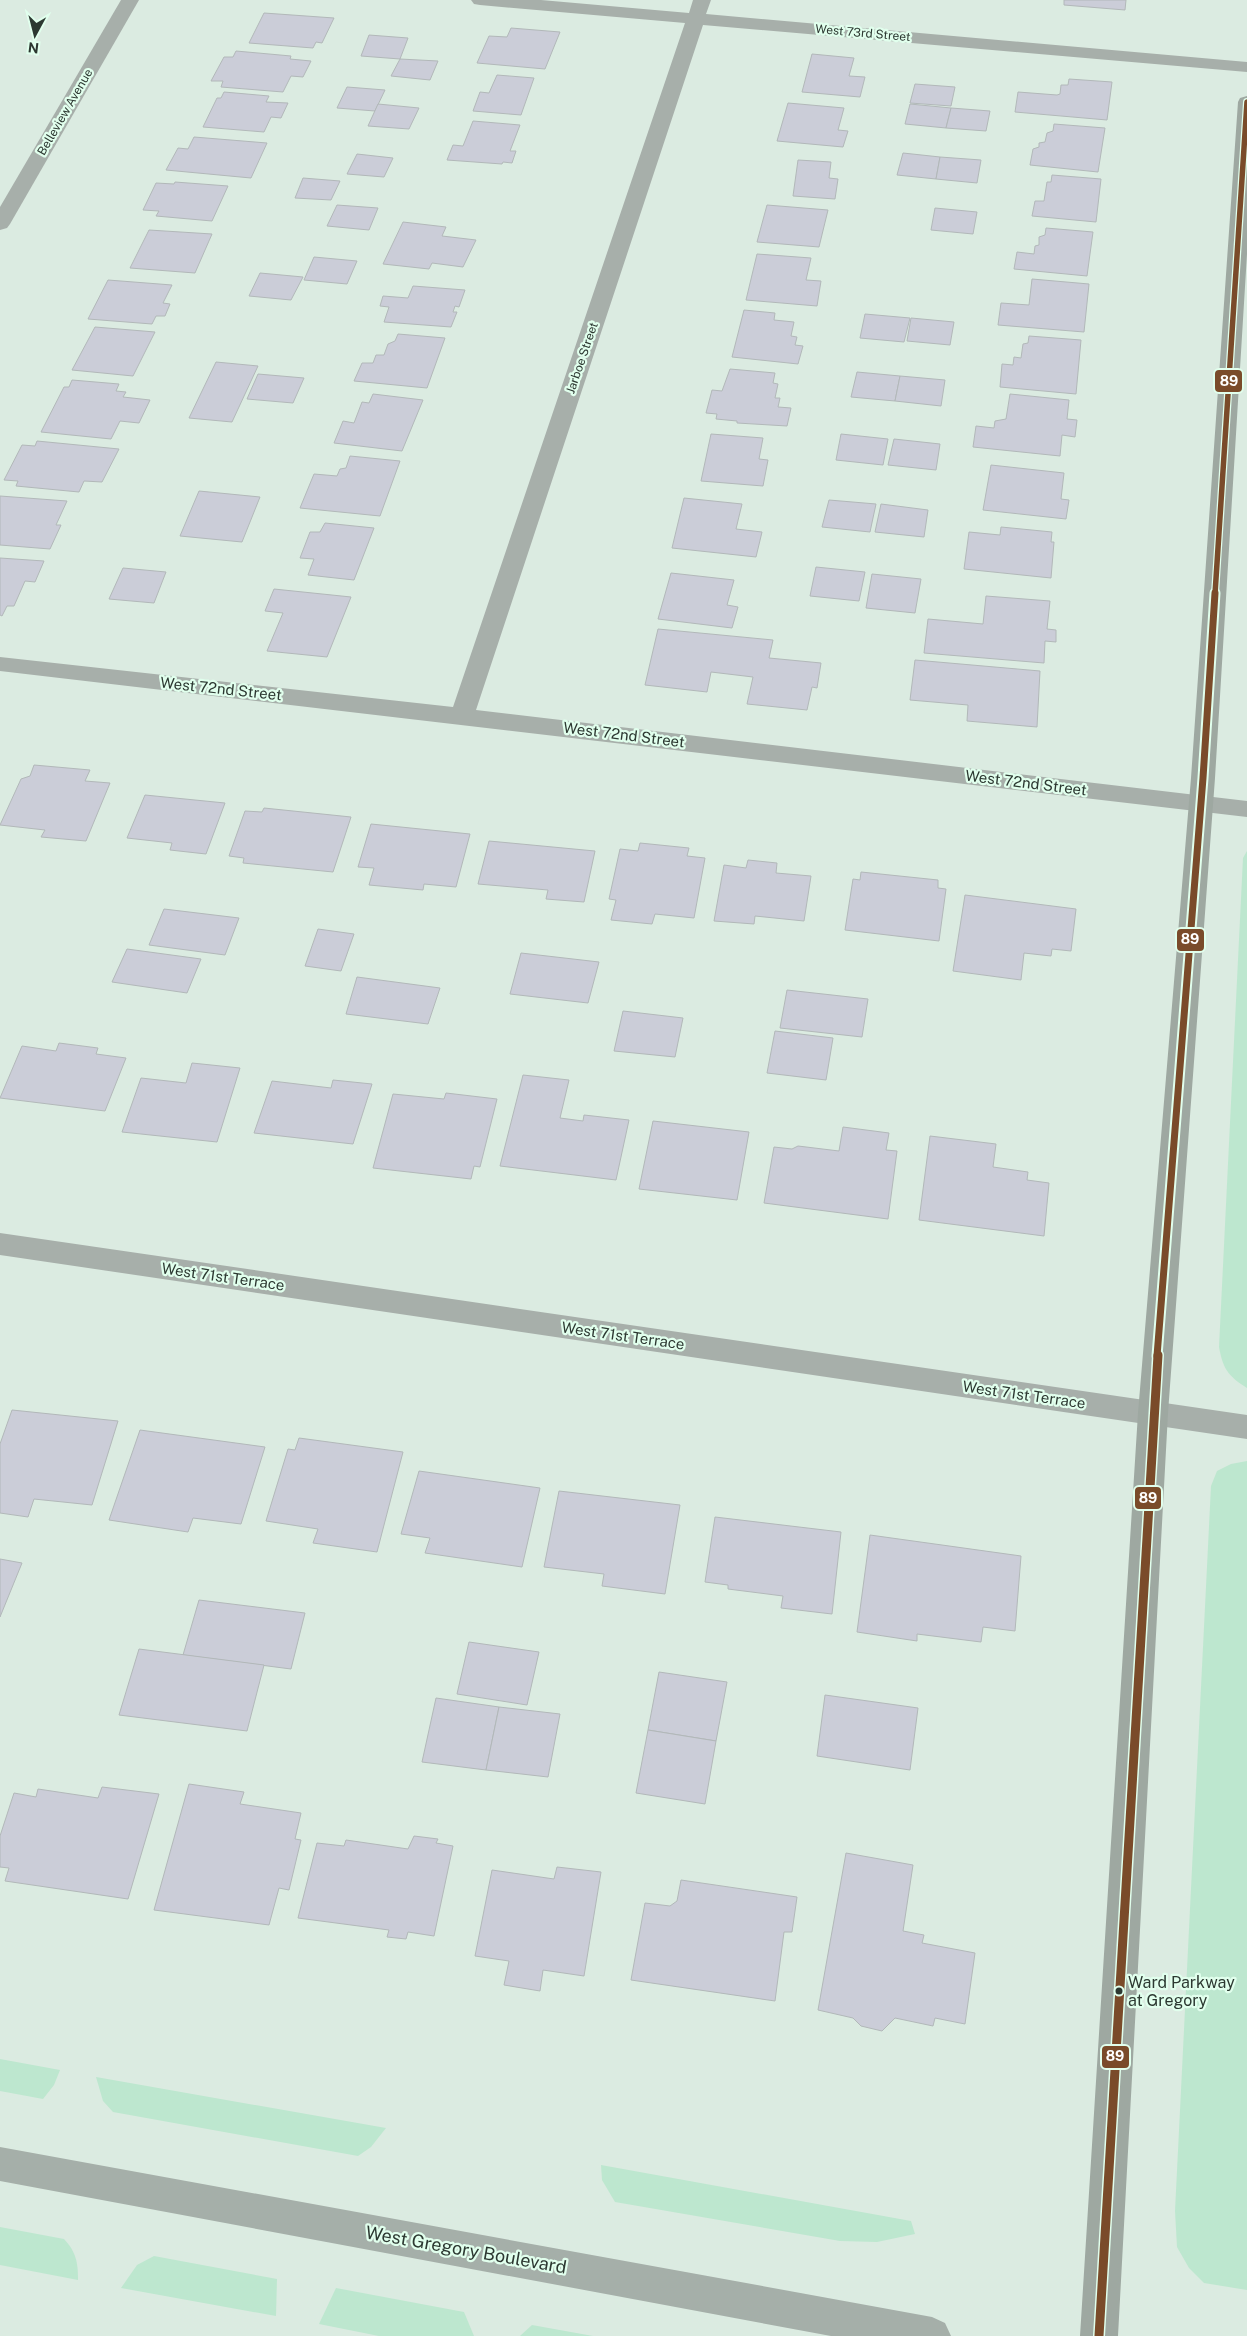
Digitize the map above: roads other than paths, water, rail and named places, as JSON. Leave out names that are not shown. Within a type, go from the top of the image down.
[{"type":"main road","points":[[1099,2336],[1153,1413],[1200,804],[1247,102]]},
{"type":"main road","name":"West Gregory Boulevard","points":[[0,2164],[932,2336]]},
{"type":"street","name":"Belleview Avenue","points":[[0,224],[130,0]]},
{"type":"street","name":"West 73rd Street","points":[[480,0],[699,10],[1247,67]]},
{"type":"street","name":"Jarboe Street","points":[[462,716],[699,10]]},
{"type":"street","name":"West 72nd Street","points":[[0,664],[462,716],[1247,809]]},
{"type":"street","name":"West 71st Terrace","points":[[0,1244],[1247,1427]]},
{"type":"place","name":"Ward Parkway at Gregory","points":[[1119,1991]]}]
